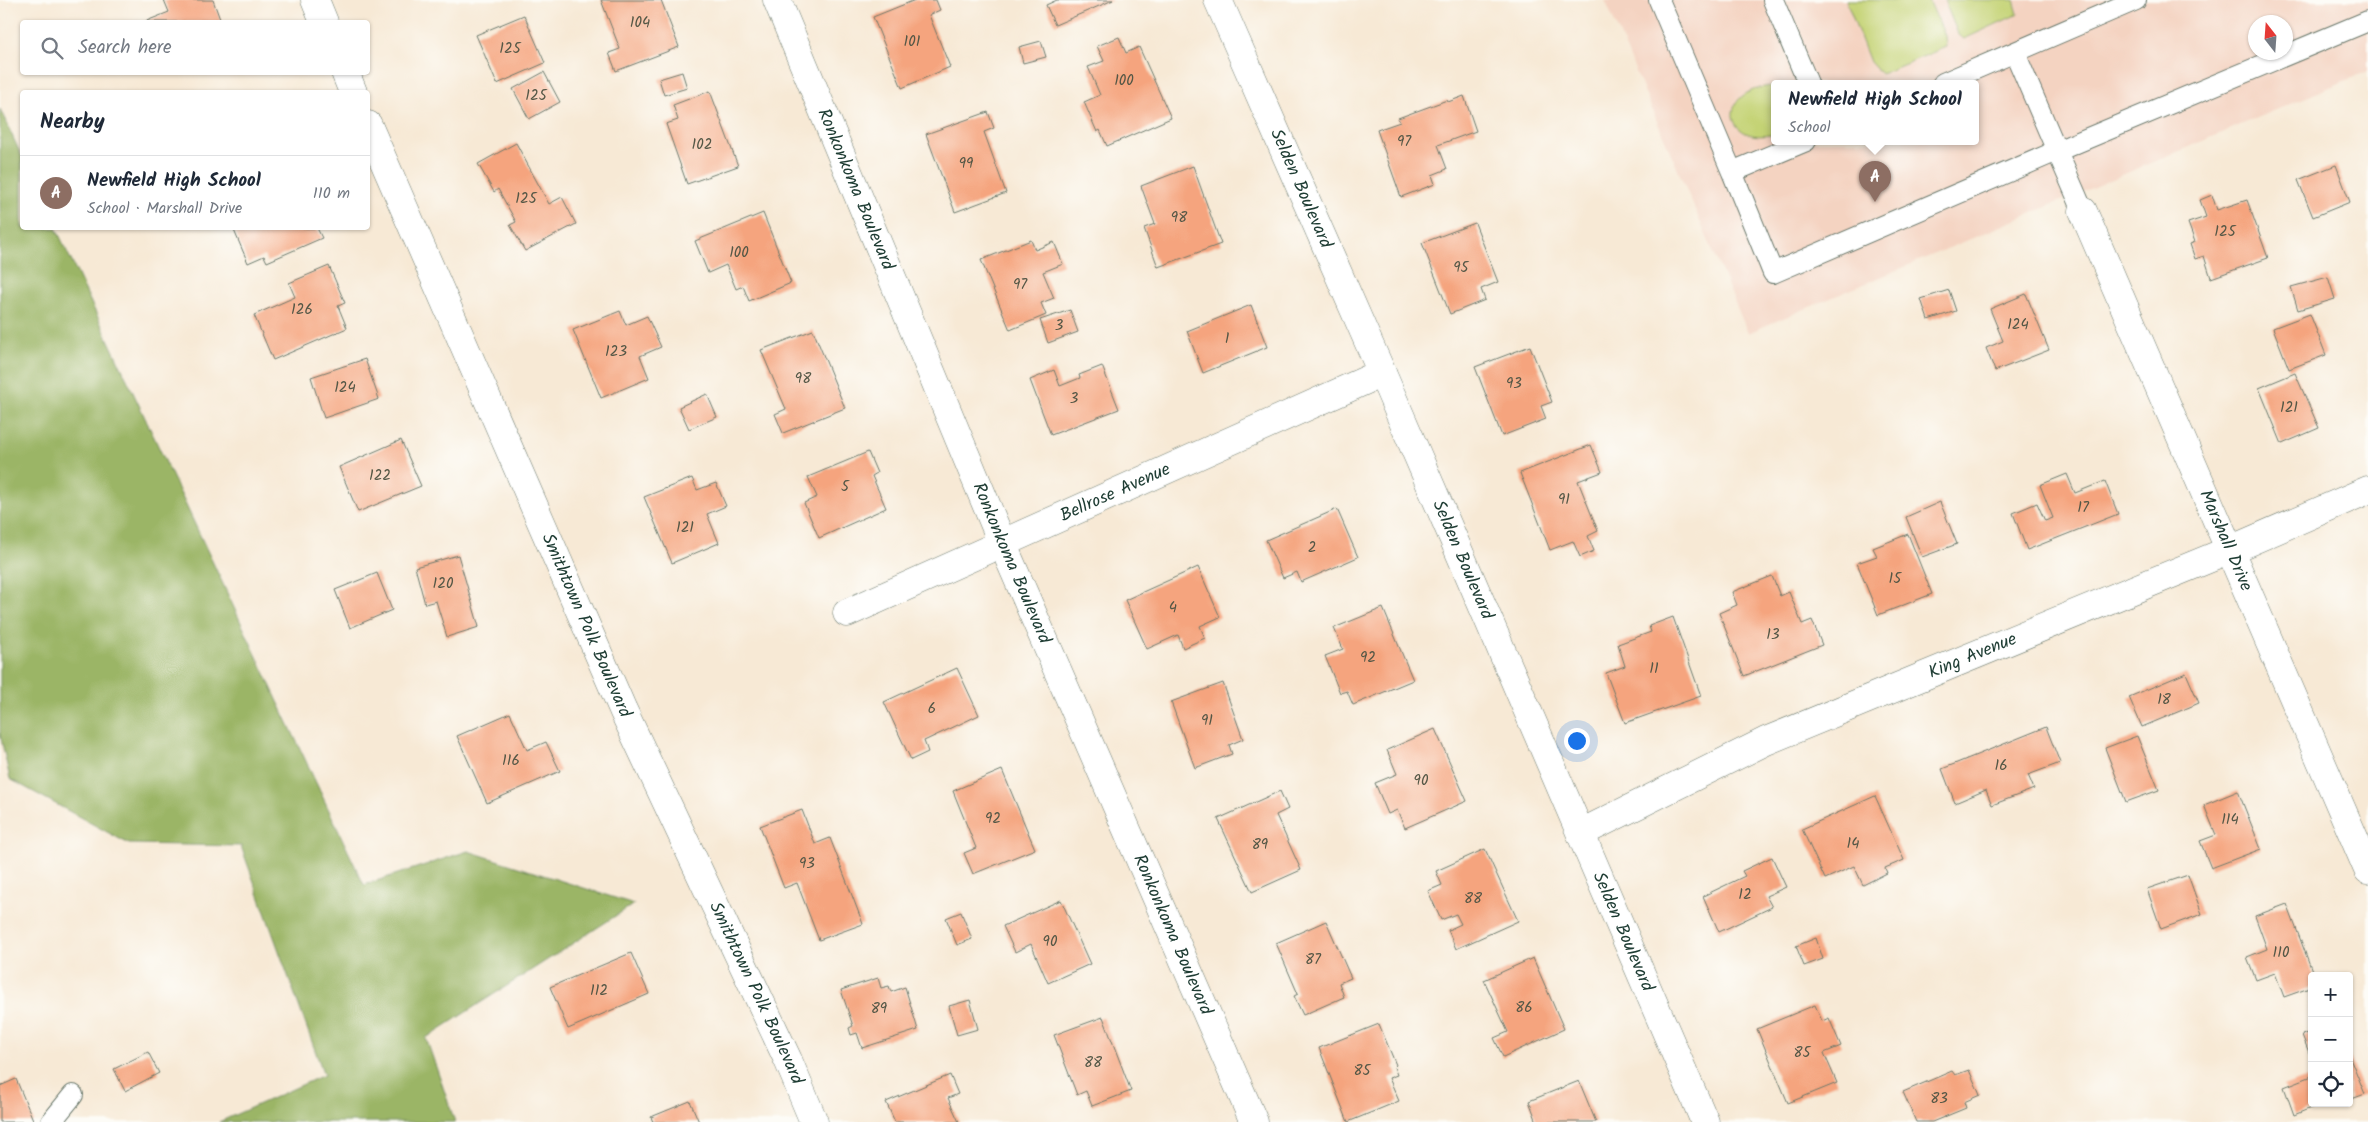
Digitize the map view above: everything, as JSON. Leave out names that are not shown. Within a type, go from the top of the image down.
[{"type":"street","points":[[315,0],[323,20]]},
{"type":"street","name":"Ronkonkoma Boulevard","points":[[777,0],[1003,545],[1254,1122]]},
{"type":"street","name":"Selden Boulevard","points":[[1218,0],[1382,373],[1705,1122]]},
{"type":"street","points":[[346,75],[352,90]]},
{"type":"street","name":"Smithtown Polk Boulevard","points":[[370,130],[623,710],[788,1060],[814,1122]]},
{"type":"street","name":"Marshall Drive","points":[[2083,210],[2368,870]]},
{"type":"street","name":"Bellrose Avenue","points":[[847,613],[1003,545],[1382,373]]},
{"type":"street","name":"King Avenue","points":[[1581,832],[1766,741],[2230,550],[2368,490]]},
{"type":"lane","points":[[1659,0],[1773,273],[2057,151],[2368,21]]},
{"type":"lane","points":[[1773,0],[1807,80]]},
{"type":"lane","points":[[1950,80],[2136,0]]},
{"type":"lane","points":[[2015,53],[2083,210]]},
{"type":"lane","points":[[1732,172],[1796,145]]},
{"type":"lane","points":[[51,1122],[73,1095]]},
{"type":"shaded area","points":[[1605,0],[2368,0],[2368,71],[1748,333]]},
{"type":"green space","points":[[1846,0],[1929,0],[1945,36],[1946,47],[1881,74],[1870,62]]},
{"type":"green space","points":[[1944,0],[2014,0],[2018,14],[1964,39],[1958,34]]},
{"type":"green space","points":[[1771,87],[1771,134],[1758,136],[1745,132],[1736,125],[1733,116],[1735,105],[1742,96],[1756,89]]},
{"type":"green space","points":[[0,109],[20,153],[20,230],[57,230],[364,885],[468,851],[634,904],[426,1038],[455,1122],[219,1122],[324,1075],[241,846],[129,844],[10,779],[0,734]]},
{"type":"building","points":[[164,0],[213,0],[220,20],[149,20],[169,12]]},
{"type":"building","points":[[601,0],[661,0],[679,47],[616,71],[609,53],[620,49]]},
{"type":"building","points":[[915,0],[936,0],[940,10],[929,15],[950,67],[902,88],[873,17]]},
{"type":"building","points":[[1057,0],[1113,0],[1055,25],[1046,5]]},
{"type":"building","points":[[524,15],[545,63],[497,84],[476,35]]},
{"type":"building","points":[[1119,37],[1126,53],[1139,47],[1171,118],[1107,146],[1100,130],[1097,132],[1084,102],[1100,95],[1088,67],[1104,61],[1097,46]]},
{"type":"building","points":[[1041,41],[1046,57],[1023,63],[1019,47]]},
{"type":"building","points":[[544,72],[560,102],[529,119],[513,89]]},
{"type":"building","points":[[682,72],[687,88],[664,95],[659,79]]},
{"type":"building","points":[[710,91],[738,166],[687,184],[666,124],[678,120],[673,105]]},
{"type":"building","points":[[1464,96],[1476,131],[1438,145],[1447,169],[1432,175],[1435,184],[1401,197],[1377,130],[1400,122],[1398,118],[1447,100],[1448,102]]},
{"type":"building","points":[[988,112],[994,128],[984,132],[1006,193],[955,212],[926,134]]},
{"type":"building","points":[[516,143],[549,204],[562,197],[576,224],[525,251],[510,225],[516,222],[498,189],[494,192],[478,164]]},
{"type":"building","points":[[2336,165],[2350,202],[2313,217],[2298,180]]},
{"type":"building","points":[[1193,166],[1221,244],[1158,267],[1144,228],[1155,224],[1141,186]]},
{"type":"building","points":[[2212,195],[2217,210],[2247,200],[2268,258],[2211,278],[2204,256],[2195,259],[2190,244],[2195,242],[2188,223],[2206,217],[2200,200]]},
{"type":"building","points":[[763,213],[791,283],[749,301],[743,286],[736,289],[726,265],[708,273],[695,241]]},
{"type":"building","points":[[1475,223],[1498,282],[1481,289],[1485,300],[1450,314],[1422,243]]},
{"type":"building","points":[[234,230],[318,230],[322,238],[267,262],[264,256],[248,263]]},
{"type":"building","points":[[1031,240],[1035,250],[1054,242],[1063,264],[1043,272],[1054,298],[1041,303],[1046,315],[1010,330],[981,260]]},
{"type":"building","points":[[329,266],[345,303],[338,306],[347,328],[273,360],[254,315],[295,297],[289,283]]},
{"type":"building","points":[[2328,277],[2335,299],[2298,310],[2291,287]]},
{"type":"building","points":[[1949,290],[1956,311],[1928,320],[1921,299]]},
{"type":"building","points":[[2026,294],[2049,350],[1995,371],[1986,348],[2003,341],[1990,309]]},
{"type":"building","points":[[1251,305],[1267,347],[1203,373],[1187,331]]},
{"type":"building","points":[[1070,310],[1078,332],[1048,343],[1040,320]]},
{"type":"building","points":[[620,311],[626,325],[647,316],[661,347],[640,356],[649,378],[601,398],[573,330]]},
{"type":"building","points":[[2310,314],[2326,355],[2289,369],[2273,328]]},
{"type":"building","points":[[813,330],[845,408],[783,433],[775,414],[786,409],[761,350]]},
{"type":"building","points":[[1530,346],[1552,402],[1541,406],[1546,419],[1502,436],[1475,367]]},
{"type":"building","points":[[365,359],[379,399],[324,418],[311,377]]},
{"type":"building","points":[[1102,366],[1119,409],[1051,435],[1030,380],[1054,370],[1060,386],[1080,378],[1079,375]]},
{"type":"building","points":[[2295,373],[2319,428],[2282,444],[2259,388]]},
{"type":"building","points":[[707,394],[717,417],[689,429],[679,407]]},
{"type":"building","points":[[401,440],[421,486],[358,512],[339,467]]},
{"type":"building","points":[[1591,445],[1602,472],[1578,481],[1598,531],[1588,536],[1594,551],[1580,557],[1573,541],[1550,550],[1520,473]]},
{"type":"building","points":[[868,452],[877,473],[872,476],[886,508],[819,538],[804,503],[817,497],[808,477]]},
{"type":"building","points":[[2067,474],[2075,493],[2105,481],[2118,514],[2027,550],[2013,513],[2037,503],[2045,521],[2053,518],[2040,485]]},
{"type":"building","points":[[692,478],[697,490],[716,483],[726,506],[707,514],[719,543],[672,563],[644,497]]},
{"type":"building","points":[[1940,502],[1957,544],[1922,557],[1906,517]]},
{"type":"building","points":[[1337,509],[1358,557],[1301,582],[1297,572],[1283,578],[1266,540]]},
{"type":"building","points":[[1908,534],[1932,594],[1878,615],[1857,563],[1877,556],[1873,548]]},
{"type":"building","points":[[458,555],[479,627],[447,637],[436,601],[425,604],[415,567]]},
{"type":"building","points":[[1198,567],[1220,617],[1200,626],[1205,638],[1183,648],[1178,635],[1147,649],[1125,600]]},
{"type":"building","points":[[377,573],[392,610],[350,628],[335,590]]},
{"type":"building","points":[[1772,576],[1780,596],[1789,592],[1802,624],[1812,620],[1822,645],[1744,676],[1719,613],[1737,605],[1732,592]]},
{"type":"building","points":[[1383,608],[1413,680],[1353,705],[1347,691],[1340,693],[1325,656],[1343,649],[1334,628]]},
{"type":"building","points":[[1673,617],[1701,696],[1625,723],[1606,673],[1625,666],[1618,644],[1651,632],[1649,626]]},
{"type":"building","points":[[957,668],[979,715],[924,741],[928,752],[911,760],[884,702]]},
{"type":"building","points":[[2186,673],[2199,703],[2142,727],[2129,697]]},
{"type":"building","points":[[1223,683],[1243,739],[1229,745],[1232,754],[1195,768],[1171,702]]},
{"type":"building","points":[[510,713],[527,750],[546,742],[560,771],[487,803],[457,736]]},
{"type":"building","points":[[2046,727],[2060,763],[2028,775],[2034,789],[1992,805],[1986,790],[1955,803],[1942,769]]},
{"type":"building","points":[[1435,729],[1467,801],[1405,828],[1397,810],[1388,814],[1375,783],[1397,774],[1387,750]]},
{"type":"building","points":[[2137,736],[2159,790],[2126,802],[2105,748]]},
{"type":"building","points":[[1002,770],[1035,849],[973,874],[964,853],[976,848],[953,791]]},
{"type":"building","points":[[1280,791],[1288,809],[1276,815],[1301,870],[1252,892],[1218,819]]},
{"type":"building","points":[[2238,791],[2261,849],[2211,868],[2200,841],[2216,835],[2204,805]]},
{"type":"building","points":[[1875,796],[1904,860],[1885,868],[1887,873],[1863,885],[1854,866],[1825,879],[1802,829]]},
{"type":"building","points":[[802,810],[815,844],[830,838],[863,924],[819,940],[797,883],[784,888],[760,826]]},
{"type":"building","points":[[1485,849],[1518,921],[1456,949],[1448,930],[1461,924],[1456,914],[1441,920],[1428,891],[1442,885],[1436,871]]},
{"type":"building","points":[[1772,857],[1786,887],[1766,896],[1772,907],[1719,932],[1703,896],[1745,876],[1742,871]]},
{"type":"building","points":[[2188,875],[2202,914],[2161,929],[2147,889]]},
{"type":"building","points":[[1061,900],[1090,964],[1048,983],[1031,944],[1015,952],[1003,926]]},
{"type":"building","points":[[2287,904],[2312,972],[2308,972],[2308,988],[2284,997],[2275,973],[2256,980],[2247,957],[2267,949],[2255,916]]},
{"type":"building","points":[[961,912],[972,939],[957,945],[946,918]]},
{"type":"building","points":[[1326,921],[1351,978],[1339,983],[1344,997],[1303,1015],[1294,996],[1298,994],[1276,943]]},
{"type":"building","points":[[1816,938],[1823,959],[1804,966],[1796,946]]},
{"type":"building","points":[[631,953],[649,994],[568,1029],[550,987]]},
{"type":"building","points":[[1533,958],[1564,1029],[1503,1057],[1494,1038],[1508,1032],[1484,980]]},
{"type":"building","points":[[878,978],[881,988],[889,986],[891,992],[905,987],[918,1030],[862,1048],[857,1033],[851,1035],[849,1028],[853,1026],[841,990]]},
{"type":"building","points":[[970,1000],[978,1029],[957,1035],[949,1006]]},
{"type":"building","points":[[1815,1005],[1822,1021],[1829,1018],[1841,1046],[1824,1053],[1837,1083],[1788,1103],[1757,1029]]},
{"type":"building","points":[[1103,1017],[1131,1091],[1092,1106],[1086,1091],[1077,1095],[1054,1035]]},
{"type":"building","points":[[1379,1024],[1396,1065],[1394,1067],[1397,1075],[1389,1078],[1399,1101],[1348,1122],[1319,1048]]},
{"type":"building","points":[[2308,1033],[2308,1050],[2302,1035]]},
{"type":"building","points":[[148,1052],[159,1073],[125,1091],[114,1069]]},
{"type":"building","points":[[2353,1065],[2365,1094],[2353,1098]]},
{"type":"building","points":[[1969,1070],[1980,1095],[1964,1102],[1966,1108],[1932,1122],[1916,1122],[1903,1092],[1952,1071],[1955,1075]]},
{"type":"building","points":[[950,1075],[958,1094],[948,1098],[959,1122],[895,1122],[886,1102]]},
{"type":"building","points":[[2308,1078],[2308,1107],[2313,1107],[2294,1115],[2284,1087]]},
{"type":"building","points":[[16,1079],[34,1122],[0,1122],[0,1086]]},
{"type":"building","points":[[1579,1081],[1596,1122],[1537,1122],[1529,1101]]},
{"type":"building","points":[[690,1101],[699,1122],[653,1122],[651,1117]]},
{"type":"place","name":"Newfield High School","points":[[1875,202]]}]
